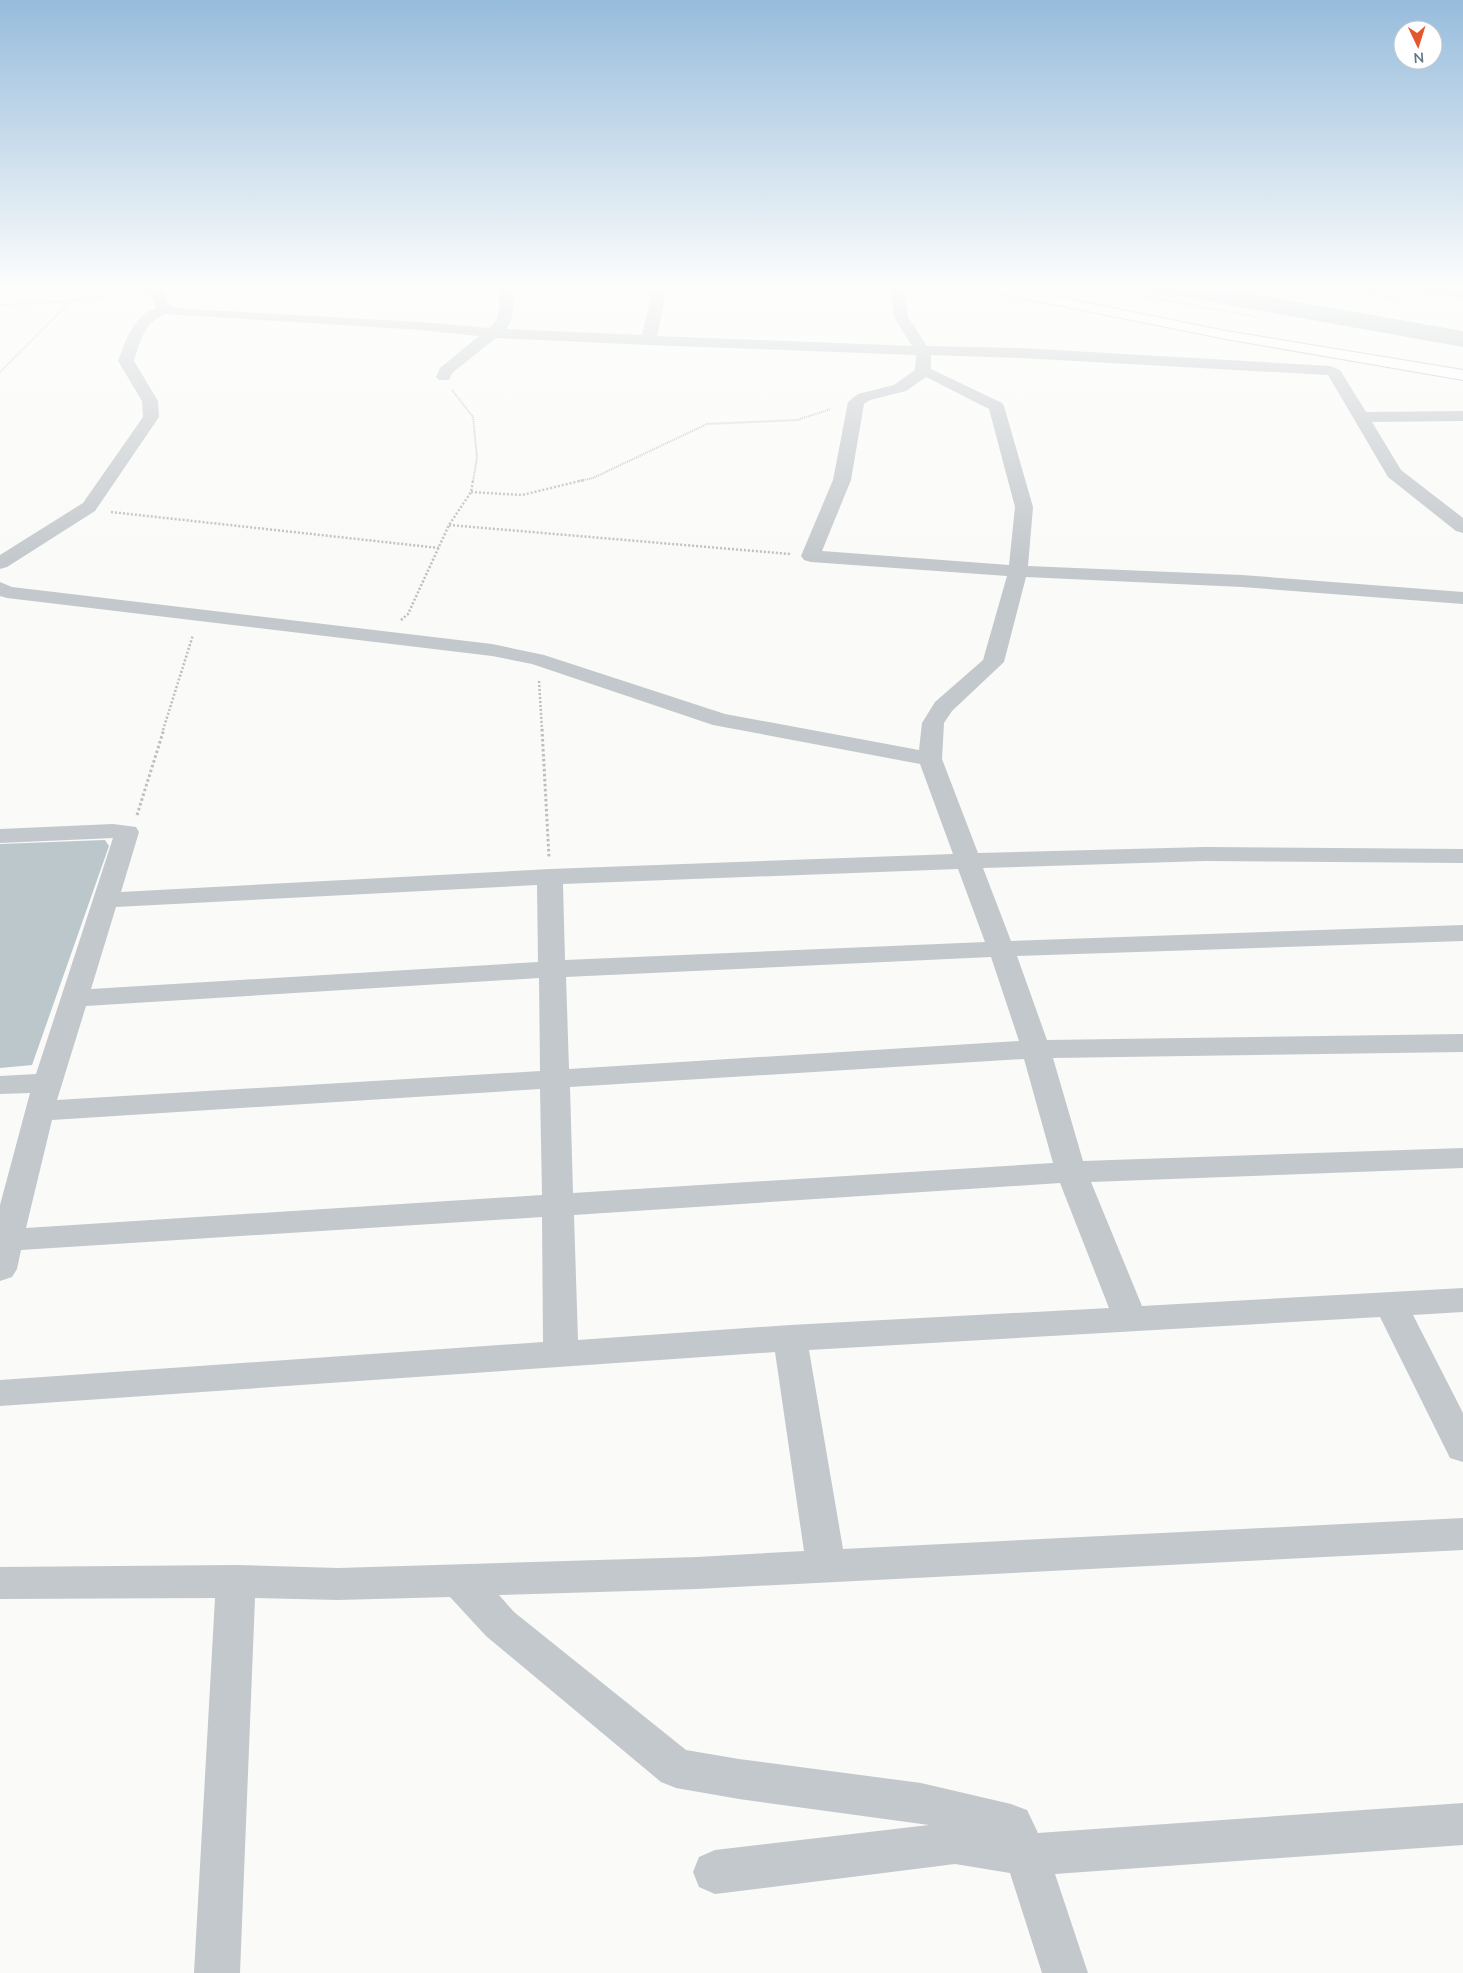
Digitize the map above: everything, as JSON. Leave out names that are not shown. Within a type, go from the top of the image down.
[{"type":"street","points":[[0,563],[86,510],[98,497],[151,417],[150,402],[136,378]]},
{"type":"street","points":[[914,378],[900,388],[864,397],[856,402],[842,480],[811,556],[1018,571],[1242,581],[1463,598]]},
{"type":"street","points":[[940,378],[996,406],[1024,508],[1018,571],[993,662],[943,708],[934,723],[930,759],[1001,948],[1036,1048],[1071,1172],[1131,1319]]},
{"type":"street","points":[[1337,378],[1394,473],[1463,527]]},
{"type":"street","points":[[1361,417],[1463,416]]},
{"type":"street","points":[[0,588],[7,592],[492,650],[538,659],[721,720],[930,759]]},
{"type":"street","points":[[0,836],[113,830],[127,832],[39,1111],[4,1255],[558,1207],[1071,1172],[1463,1158]]},
{"type":"street","points":[[107,900],[550,877],[967,861],[1205,854],[1463,856]]},
{"type":"street","points":[[550,877],[561,1354]]},
{"type":"street","points":[[75,998],[552,969],[1001,948],[1463,933]]},
{"type":"street","points":[[39,1111],[1036,1048],[1463,1043]]},
{"type":"street","points":[[0,1086],[48,1083]]},
{"type":"street","points":[[0,1393],[790,1338],[1463,1300]]},
{"type":"street","points":[[1390,1304],[1463,1448]]},
{"type":"street","points":[[790,1338],[826,1566]]},
{"type":"street","points":[[0,1583],[236,1582],[338,1584],[460,1580],[826,1566],[1463,1534]]},
{"type":"street","points":[[460,1580],[500,1624],[676,1768],[739,1779],[922,1803],[1011,1825],[1026,1855],[1065,1973]]},
{"type":"street","points":[[217,1973],[236,1582]]},
{"type":"street","points":[[715,1872],[955,1843],[1026,1855],[1463,1824]]},
{"type":"path","points":[[381,636],[408,614],[449,525],[471,492],[477,458],[473,416],[445,378]]},
{"type":"path","points":[[471,492],[522,495],[593,478],[707,424],[797,420],[856,402]]},
{"type":"path","points":[[86,510],[438,548]]},
{"type":"path","points":[[449,525],[811,556]]},
{"type":"path","points":[[127,832],[134,826],[199,615]]},
{"type":"path","points":[[538,659],[550,877]]},
{"type":"shaded area","points":[[105,840],[109,846],[32,1065],[0,1068],[0,844]]}]
